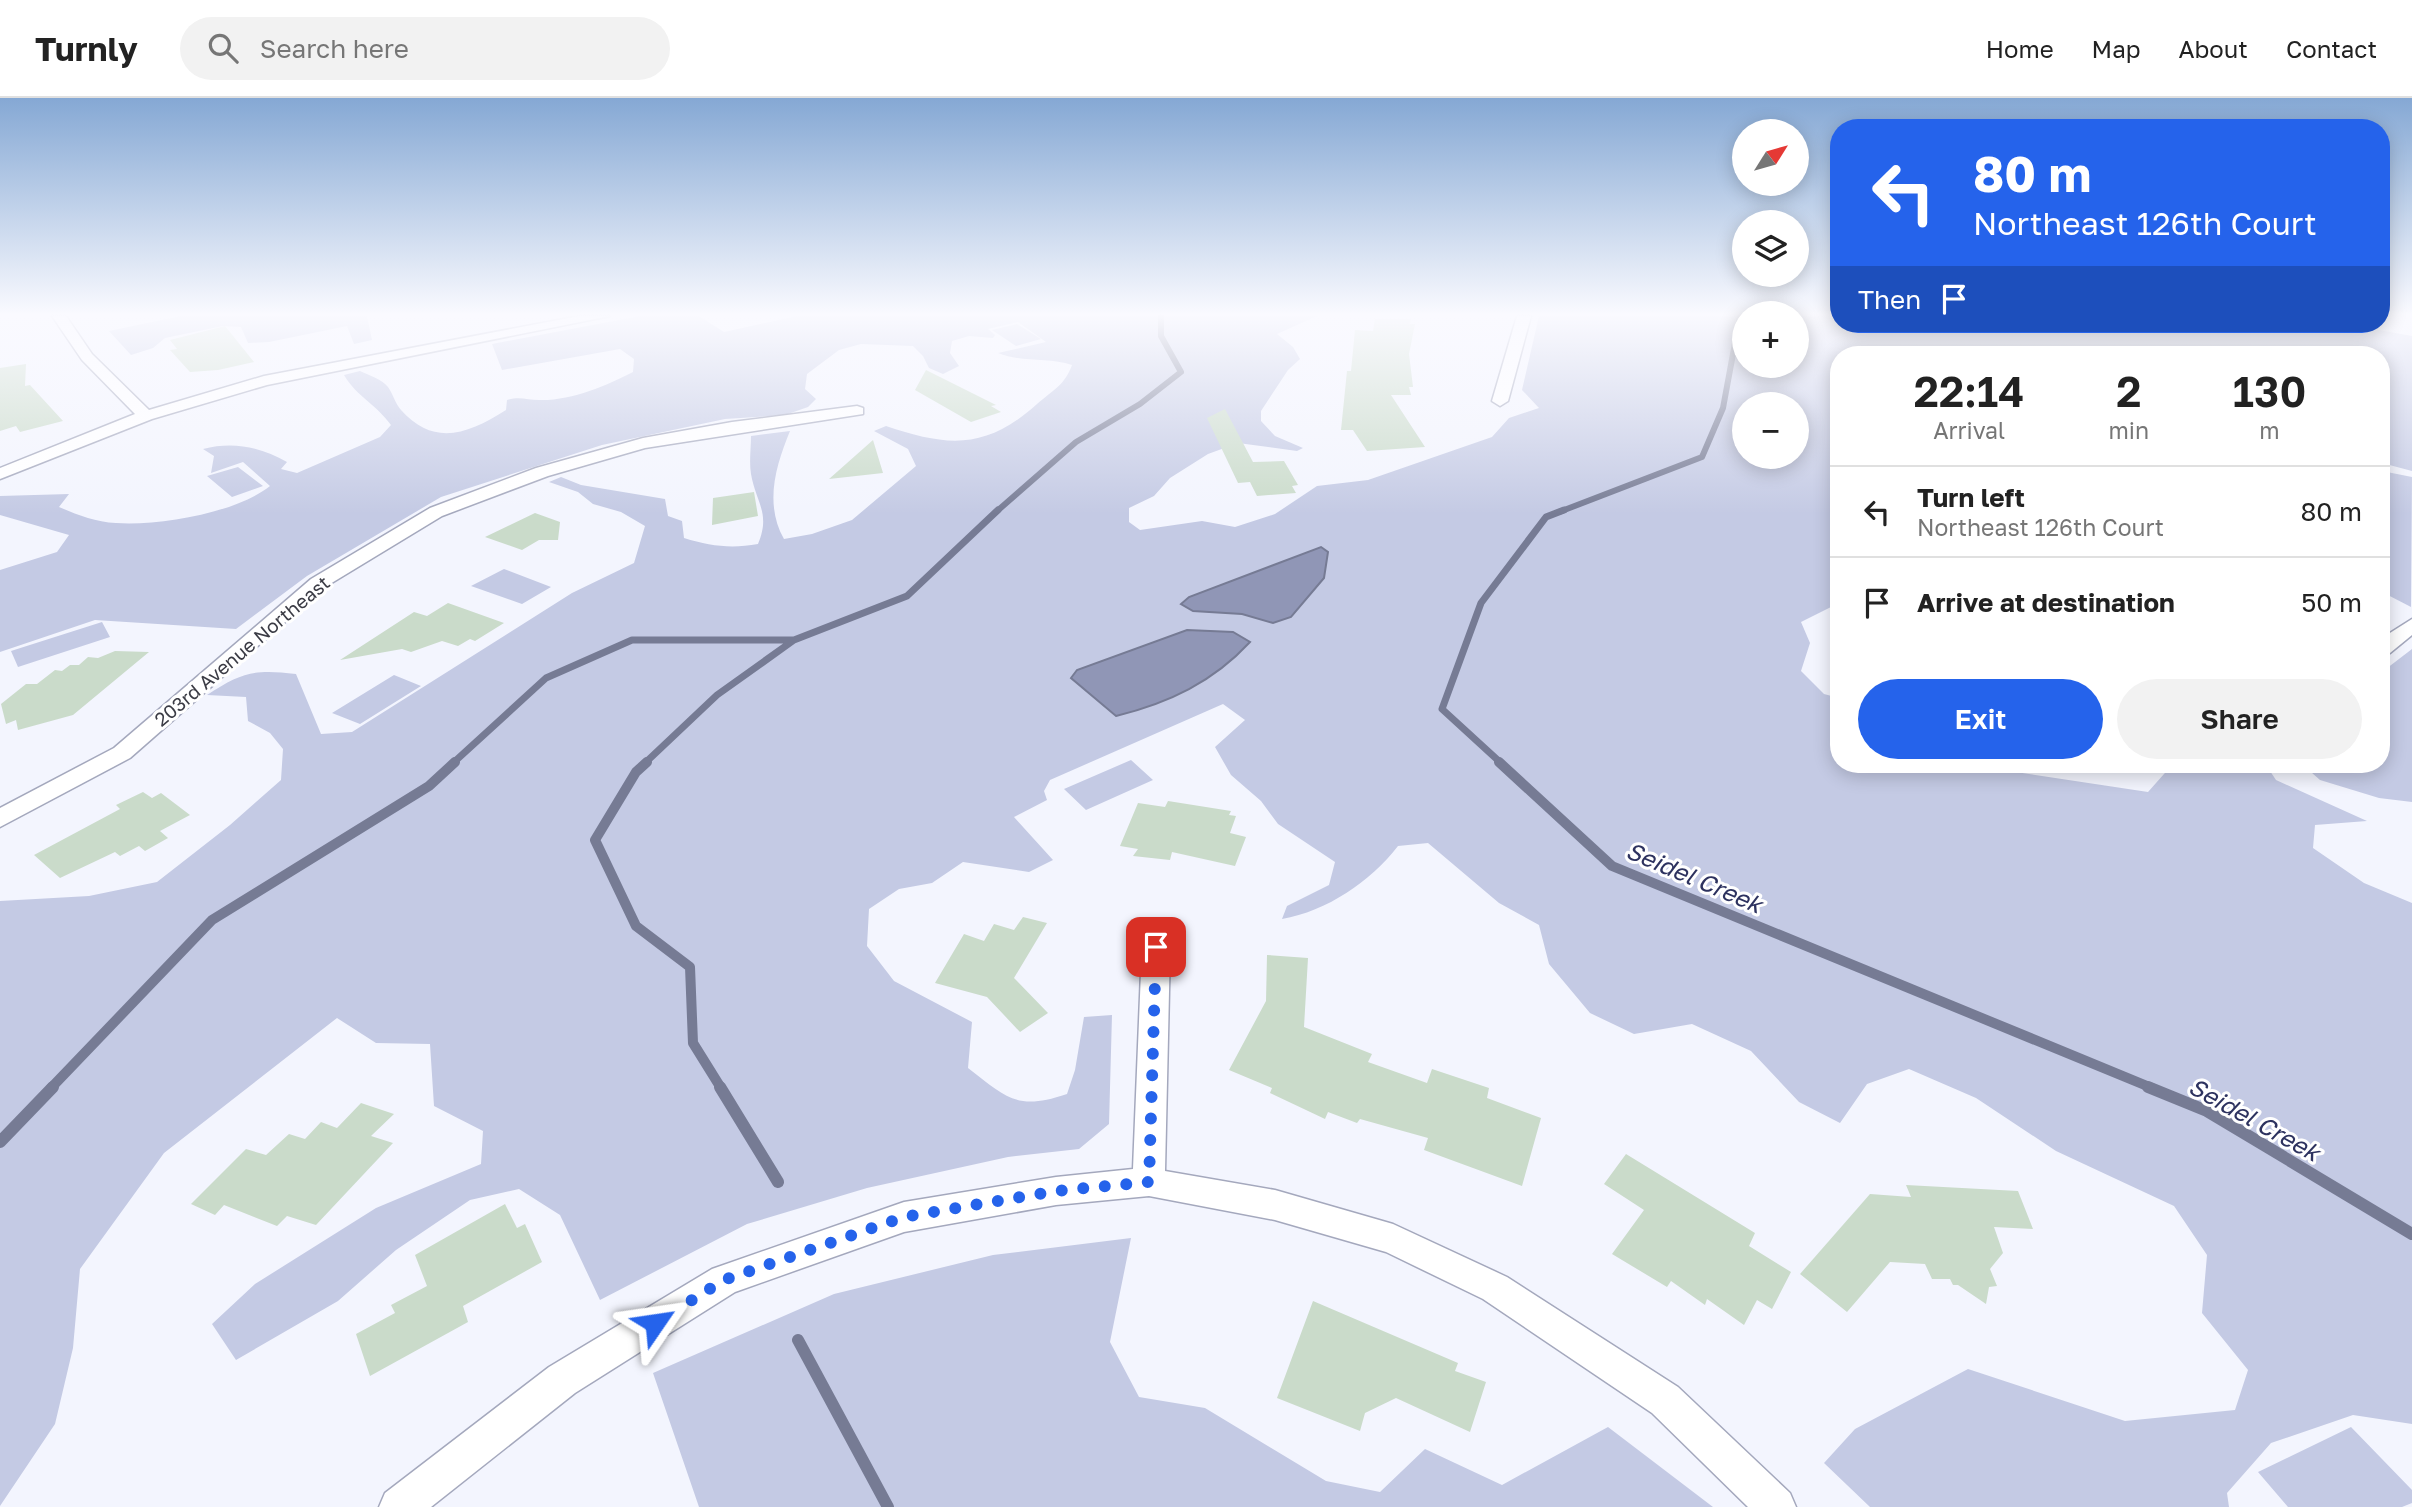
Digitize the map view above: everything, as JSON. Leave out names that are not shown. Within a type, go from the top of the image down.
[{"type":"street","points":[[112,382],[146,416]]},
{"type":"street","points":[[0,474],[146,416],[263,382]]},
{"type":"street","points":[[1500,401],[1505,382]]},
{"type":"street","name":"203rd Avenue Northeast","points":[[0,819],[122,753],[318,583],[436,512],[542,472],[643,443],[732,427],[857,411]]},
{"type":"street","points":[[2390,642],[2412,625]]},
{"type":"street","points":[[1149,1182],[1156,947]]},
{"type":"street","points":[[399,1507],[562,1380],[724,1280],[904,1217],[1056,1191],[1149,1182],[1275,1205],[1393,1239],[1495,1288],[1665,1400],[1776,1507]]},
{"type":"shaded area","points":[[349,382],[382,382],[413,422],[439,433],[452,433],[478,425],[506,410],[507,400],[551,400],[576,395],[612,382],[806,382],[805,389],[816,399],[808,407],[785,415],[725,419],[602,445],[441,497],[307,576],[236,629],[95,620],[0,652],[0,570],[57,552],[69,535],[0,515],[0,496],[69,494],[59,507],[87,518],[134,523],[175,520],[238,504],[270,486],[243,462],[211,473],[214,456],[203,449],[236,446],[257,449],[287,462],[281,469],[297,473],[380,437],[391,425]]},
{"type":"shaded area","points":[[1063,382],[1280,382],[1261,411],[1261,421],[1275,436],[1303,448],[1297,451],[1238,443],[1208,454],[1170,478],[1154,496],[1129,508],[1129,522],[1140,530],[1202,521],[1235,527],[1275,514],[1317,486],[1368,480],[1492,437],[1509,418],[1539,408],[1522,390],[1524,382],[1830,382],[1830,608],[1801,622],[1810,643],[1801,671],[1824,694],[1830,696],[1830,773],[2023,773],[2148,792],[2165,773],[2271,773],[2276,780],[2367,821],[2315,825],[2313,848],[2364,883],[2412,903],[2412,1424],[2353,1415],[2271,1443],[2227,1493],[2229,1507],[1870,1507],[1824,1463],[1855,1429],[1968,1369],[2125,1421],[2235,1410],[2248,1370],[2202,1313],[2207,1255],[2174,1206],[2056,1151],[1976,1098],[1909,1069],[1867,1084],[1840,1123],[1799,1102],[1751,1051],[1692,1024],[1634,1034],[1590,1013],[1549,964],[1539,925],[1499,903],[1428,843],[1398,846],[1361,883],[1346,893],[1315,909],[1282,919],[1287,906],[1329,885],[1335,862],[1278,824],[1261,801],[1231,775],[1215,747],[1245,720],[1223,704],[1050,780],[1044,791],[1047,800],[1014,817],[1053,860],[1029,872],[963,862],[932,883],[899,889],[869,909],[867,946],[894,981],[972,1022],[968,1068],[1013,1099],[1036,1101],[1067,1094],[1075,1070],[1084,1017],[1112,1015],[1109,1124],[1079,1149],[1008,1157],[867,1188],[747,1224],[600,1300],[560,1215],[519,1189],[470,1200],[396,1250],[338,1301],[236,1360],[212,1324],[255,1284],[376,1208],[481,1164],[483,1131],[434,1106],[430,1044],[376,1043],[337,1018],[164,1153],[80,1269],[73,1348],[55,1424],[0,1506],[0,901],[89,896],[157,882],[230,825],[281,780],[283,749],[270,733],[248,721],[246,697],[207,695],[230,681],[259,672],[296,674],[321,734],[352,732],[572,593],[634,563],[645,526],[621,512],[593,504],[578,492],[549,482],[561,477],[581,485],[665,499],[668,516],[682,521],[684,538],[721,546],[758,544],[763,516],[751,474],[751,436],[790,431],[780,457],[773,498],[778,526],[784,539],[812,534],[852,520],[916,466],[908,449],[874,431],[886,426],[929,438],[966,440],[1001,430]]},
{"type":"shaded area","points":[[2390,382],[2412,382],[2412,471],[2390,465]]},
{"type":"shaded area","points":[[238,467],[263,486],[232,497],[207,476]]},
{"type":"shaded area","points":[[2390,473],[2412,477],[2411,607],[2390,596]]},
{"type":"shaded area","points":[[1321,547],[1328,552],[1324,578],[1291,617],[1273,623],[1242,614],[1193,611],[1181,604],[1189,597]]},
{"type":"shaded area","points":[[504,569],[551,587],[522,604],[471,586]]},
{"type":"shaded area","points":[[102,622],[110,637],[18,667],[11,651]]},
{"type":"shaded area","points":[[1187,630],[1233,632],[1250,642],[1221,669],[1189,689],[1154,705],[1116,716],[1071,678],[1077,670]]},
{"type":"shaded area","points":[[2412,649],[2412,802],[2379,798],[2320,780],[2312,773],[2390,773],[2390,666]]},
{"type":"shaded area","points":[[394,675],[421,686],[360,724],[332,713]]},
{"type":"shaded area","points":[[1131,760],[1153,780],[1086,810],[1064,789]]},
{"type":"shaded area","points":[[1131,1238],[1110,1342],[1139,1397],[1205,1408],[1326,1481],[1380,1492],[1425,1449],[1502,1485],[1608,1427],[1713,1507],[699,1507],[653,1373],[834,1294],[993,1255]]},
{"type":"shaded area","points":[[2351,1427],[2412,1490],[2412,1503],[2402,1507],[2288,1507],[2258,1472]]},
{"type":"building","points":[[0,382],[25,382],[25,386],[30,385],[63,421],[20,432],[16,426],[0,431]]},
{"type":"building","points":[[920,382],[950,382],[996,405],[991,406],[1001,412],[971,422],[915,390]]},
{"type":"building","points":[[1346,382],[1412,382],[1413,387],[1409,387],[1411,395],[1391,395],[1425,447],[1367,451],[1353,430],[1341,430]]},
{"type":"building","points":[[1225,409],[1253,462],[1284,461],[1298,485],[1292,486],[1296,493],[1257,496],[1250,482],[1238,483],[1207,418]]},
{"type":"building","points":[[873,440],[883,473],[829,479]]},
{"type":"building","points":[[754,492],[758,516],[712,525],[713,498]]},
{"type":"building","points":[[535,513],[560,522],[558,540],[539,540],[522,550],[485,537]]},
{"type":"building","points":[[448,603],[504,623],[475,641],[470,639],[458,646],[442,641],[411,652],[402,649],[340,660],[414,612],[427,616]]},
{"type":"building","points":[[115,651],[149,652],[73,715],[18,730],[16,720],[6,724],[1,704],[26,684],[37,684],[55,670],[62,671],[70,665],[79,665],[88,657],[98,658]]},
{"type":"building","points":[[143,792],[152,798],[161,793],[190,815],[160,831],[168,838],[145,851],[139,846],[120,856],[115,852],[60,878],[34,855],[120,809],[116,805]]},
{"type":"building","points":[[1168,801],[1231,811],[1229,815],[1236,816],[1230,833],[1246,837],[1235,866],[1172,852],[1170,860],[1133,856],[1138,849],[1120,846],[1138,803],[1165,807]]},
{"type":"building","points":[[1023,917],[1047,923],[1014,978],[1048,1013],[1020,1032],[987,997],[935,983],[964,934],[984,941],[994,924],[1014,930]]},
{"type":"building","points":[[1267,955],[1308,958],[1304,1027],[1372,1054],[1368,1062],[1427,1083],[1432,1069],[1489,1088],[1487,1098],[1541,1118],[1522,1186],[1424,1150],[1428,1138],[1360,1119],[1357,1123],[1328,1112],[1325,1119],[1270,1093],[1272,1088],[1229,1070],[1266,1001]]},
{"type":"building","points":[[361,1103],[394,1114],[371,1136],[393,1143],[316,1225],[287,1216],[277,1226],[224,1205],[215,1215],[191,1204],[246,1149],[266,1155],[289,1134],[305,1139],[321,1122],[337,1128]]},
{"type":"building","points":[[1626,1154],[1755,1233],[1749,1246],[1791,1272],[1772,1309],[1757,1300],[1744,1325],[1707,1299],[1705,1305],[1671,1281],[1667,1287],[1612,1254],[1644,1210],[1604,1184]]},
{"type":"building","points":[[1906,1185],[2018,1191],[2033,1229],[1994,1227],[2003,1253],[1990,1269],[1997,1286],[1989,1287],[1986,1304],[1958,1285],[1953,1285],[1950,1279],[1932,1279],[1925,1264],[1890,1262],[1847,1312],[1800,1274],[1870,1194],[1911,1197]]},
{"type":"building","points":[[505,1204],[517,1228],[525,1224],[542,1262],[463,1306],[468,1322],[370,1376],[356,1334],[395,1313],[391,1305],[427,1286],[415,1255]]},
{"type":"building","points":[[1313,1301],[1458,1363],[1455,1371],[1486,1382],[1470,1432],[1396,1398],[1365,1413],[1360,1431],[1277,1398]]},
{"type":"waterway","points":[[996,512],[1076,442],[1140,404],[1169,382]]},
{"type":"waterway","name":"Seidel Creek","points":[[1559,512],[1702,457],[1723,408],[1728,382]]},
{"type":"waterway","points":[[794,640],[907,596],[998,510]]},
{"type":"waterway","name":"Seidel Creek","points":[[1501,763],[1442,709],[1481,603],[1546,517],[1564,510]]},
{"type":"waterway","points":[[453,763],[546,678],[632,640],[794,640]]},
{"type":"waterway","points":[[645,763],[717,695],[794,640]]},
{"type":"waterway","points":[[51,1088],[212,920],[429,786],[455,762]]},
{"type":"waterway","points":[[647,762],[636,772],[595,840],[636,926],[690,967],[693,1043],[721,1088]]},
{"type":"waterway","name":"Seidel Creek","points":[[1499,762],[1612,866],[2152,1088]]},
{"type":"waterway","points":[[0,1142],[53,1087]]},
{"type":"waterway","points":[[720,1087],[778,1182]]},
{"type":"waterway","name":"Seidel Creek","points":[[2148,1087],[2207,1111],[2412,1234]]},
{"type":"waterway","points":[[798,1340],[888,1507]]},
{"type":"route","points":[[655,1323],[724,1280],[904,1217],[1056,1191],[1149,1182],[1156,947]]}]
